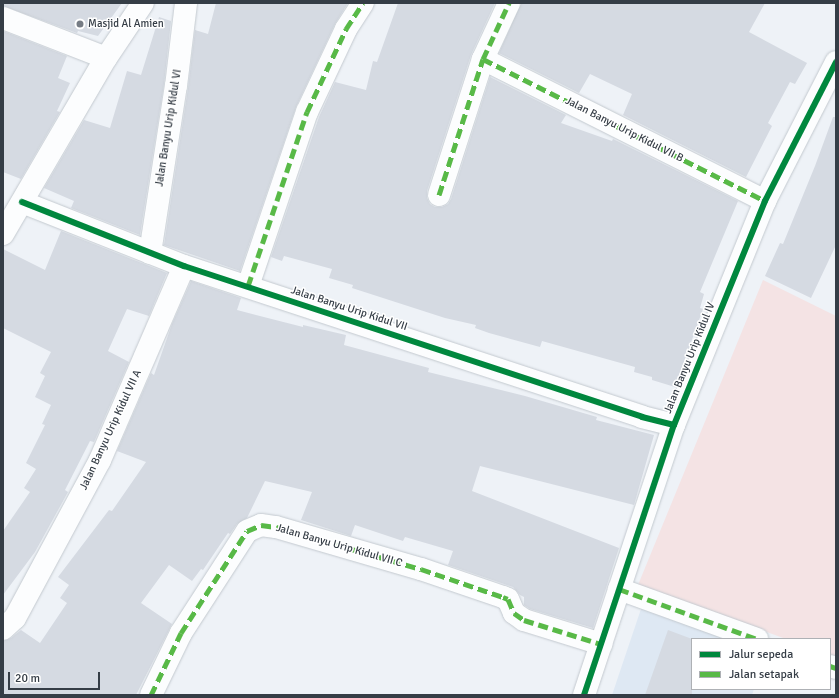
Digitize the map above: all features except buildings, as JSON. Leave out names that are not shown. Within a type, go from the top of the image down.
[{"type":"street","points":[[3,234],[106,58],[143,3]]},
{"type":"street","name":"Jalan Banyu Urip Kidul VI","points":[[150,253],[176,86],[186,3]]},
{"type":"street","points":[[248,286],[307,112],[346,29],[364,3]]},
{"type":"street","points":[[439,195],[483,59],[509,3]]},
{"type":"street","points":[[3,18],[106,58]]},
{"type":"street","name":"Jalan Banyu Urip Kidul VII B","points":[[483,59],[765,201]]},
{"type":"street","name":"Jalan Banyu Urip Kidul IV","points":[[584,695],[674,425],[765,201],[836,62]]},
{"type":"street","name":"Jalan Banyu Urip Kidul VII","points":[[22,202],[184,266],[642,417],[674,425]]},
{"type":"street","name":"Jalan Banyu Urip Kidul VII A","points":[[3,629],[15,618],[100,460],[184,266]]},
{"type":"street","name":"Jalan Banyu Urip Kidul VII C","points":[[151,695],[181,633],[239,543],[247,531],[261,525],[276,527],[421,569],[503,597],[508,599],[514,613],[524,620],[601,644]]},
{"type":"street","points":[[619,589],[753,638]]},
{"type":"shaded area","points":[[763,280],[836,316],[836,657],[831,655],[831,638],[783,638],[638,585]]},
{"type":"shaded area","points":[[642,606],[736,638],[691,638],[691,690],[754,690],[752,695],[612,695]]},
{"type":"marked path","points":[[248,286],[307,112],[346,29],[363,3]]},
{"type":"marked path","points":[[439,195],[483,59],[509,3]]},
{"type":"marked path","points":[[483,59],[765,201]]},
{"type":"marked path","points":[[151,695],[181,633],[247,531],[261,525],[276,527],[421,569],[503,597],[508,599],[514,613],[524,620],[601,644]]},
{"type":"marked path","points":[[619,589],[754,638]]},
{"type":"marked path","points":[[831,666],[836,668]]},
{"type":"cycle path","points":[[584,695],[674,425],[765,201],[836,62]]},
{"type":"cycle path","points":[[22,202],[184,266],[642,417],[674,425]]},
{"type":"place","name":"Masjid Al Amien","points":[[80,24]]}]
